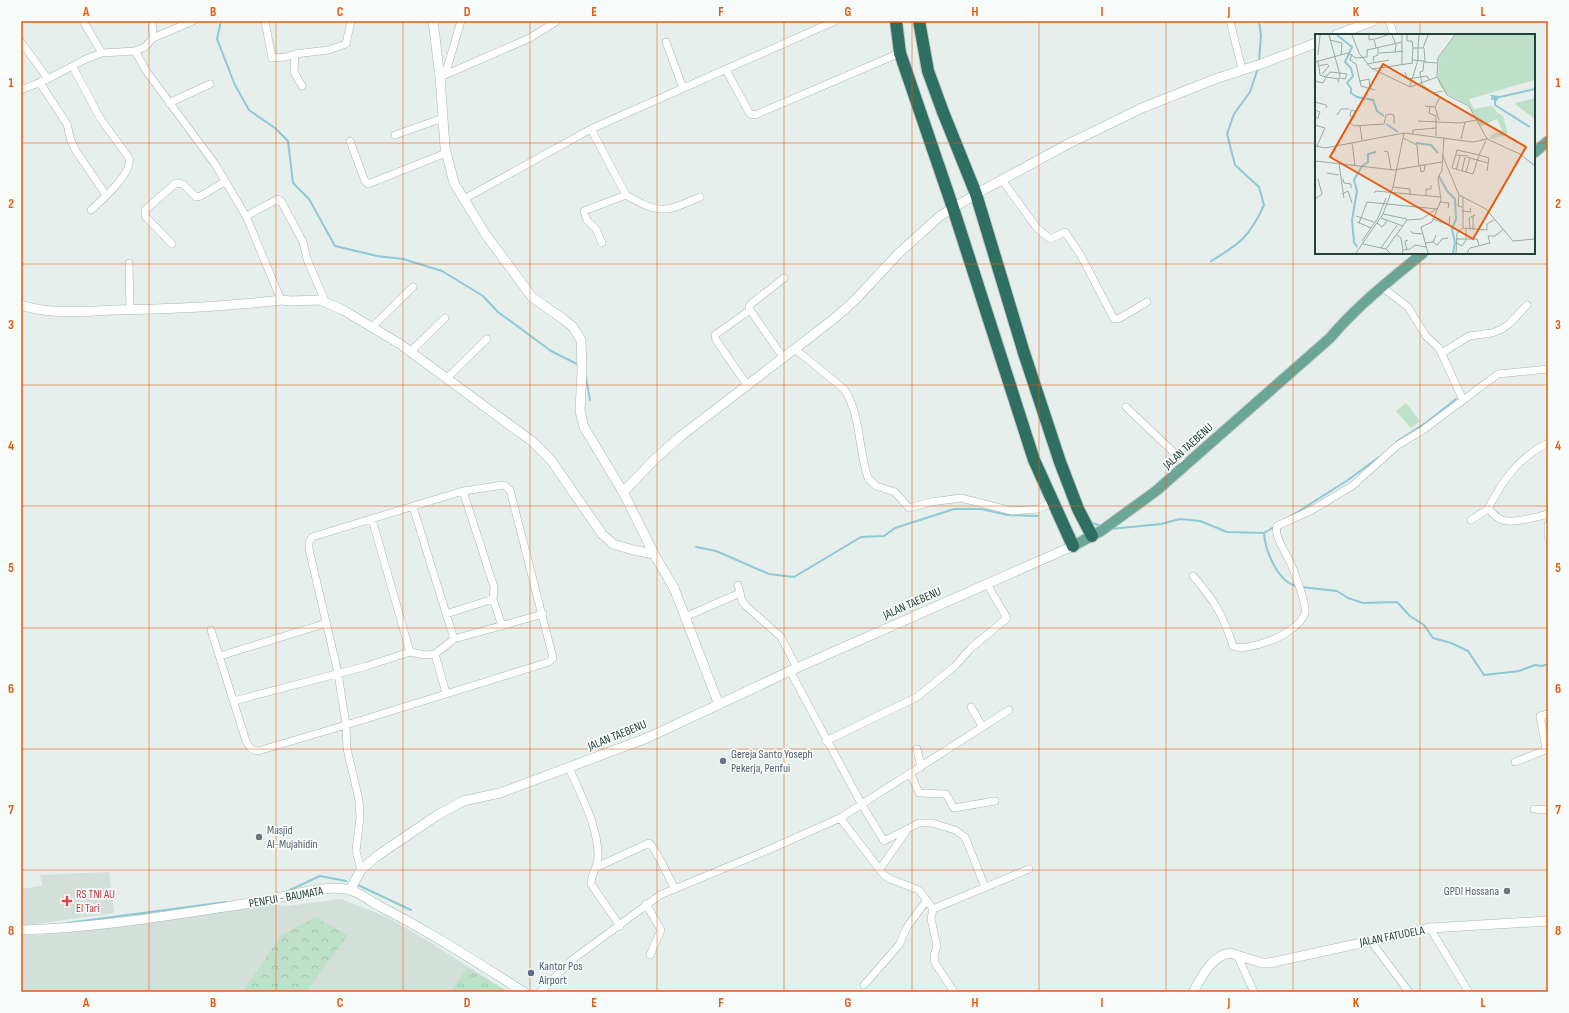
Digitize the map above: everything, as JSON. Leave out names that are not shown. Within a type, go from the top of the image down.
[{"type":"highway","points":[[896,21],[900,53],[953,208],[1034,460],[1073,546]]},
{"type":"highway","points":[[919,21],[928,70],[976,194],[1022,346],[1060,462],[1078,509],[1096,533]]},
{"type":"main road","points":[[1535,152],[1548,141]]},
{"type":"main road","name":"JALAN TAEBENU","points":[[1073,546],[1120,518],[1156,491],[1330,338],[1342,324],[1382,287],[1423,254]]},
{"type":"street","points":[[83,21],[102,53]]},
{"type":"street","points":[[152,21],[153,38]]},
{"type":"street","points":[[21,90],[40,83],[86,59],[102,53],[135,51],[145,47],[153,38],[193,21]]},
{"type":"street","points":[[265,21],[272,58],[328,50],[346,44],[351,21]]},
{"type":"street","points":[[433,21],[443,76],[443,118],[446,153],[454,183],[486,235],[532,297],[563,319],[580,337],[582,344],[581,419],[594,446],[623,492],[654,554],[674,588],[719,705]]},
{"type":"street","points":[[443,76],[461,21]]},
{"type":"street","points":[[443,76],[530,38],[557,21]]},
{"type":"street","points":[[464,199],[591,129],[834,21]]},
{"type":"street","points":[[1230,21],[1246,68]]},
{"type":"street","points":[[1339,34],[1373,21]]},
{"type":"street","points":[[1389,21],[1394,34]]},
{"type":"street","points":[[21,42],[48,79]]},
{"type":"street","points":[[666,42],[683,88]]},
{"type":"street","points":[[623,492],[656,458],[782,357],[795,349],[845,309],[899,253],[940,216],[976,194],[1068,144],[1142,108],[1246,68],[1315,46]]},
{"type":"street","points":[[135,51],[147,72],[215,164],[224,182],[246,216],[281,300]]},
{"type":"street","points":[[726,70],[750,114],[755,115],[900,53]]},
{"type":"street","points":[[294,54],[294,72],[302,86]]},
{"type":"street","points":[[73,67],[100,118],[130,162],[126,172],[91,210]]},
{"type":"street","points":[[40,83],[67,124],[71,141],[76,151],[106,195]]},
{"type":"street","points":[[169,103],[210,84]]},
{"type":"street","points":[[395,135],[411,127],[443,118]]},
{"type":"street","points":[[591,129],[626,195],[649,208],[658,210],[667,210],[700,197]]},
{"type":"street","points":[[350,141],[365,181],[368,184],[446,153]]},
{"type":"street","points":[[1002,180],[1041,232],[1050,238],[1065,232],[1080,254],[1114,319],[1120,318],[1147,302]]},
{"type":"street","points":[[172,244],[146,217],[145,210],[176,183],[183,184],[196,196],[201,196],[224,182]]},
{"type":"street","points":[[602,243],[596,229],[587,220],[584,211],[626,195]]},
{"type":"street","points":[[246,216],[278,199],[281,201],[303,242],[307,259],[325,301]]},
{"type":"street","points":[[129,263],[130,310]]},
{"type":"street","points":[[782,357],[749,307],[784,278]]},
{"type":"street","points":[[372,327],[413,287]]},
{"type":"street","points":[[1382,287],[1408,307],[1426,336],[1442,353],[1463,400]]},
{"type":"street","points":[[21,305],[38,310],[130,310],[212,307],[281,300],[325,301],[372,327],[410,352],[508,423],[543,451],[551,460],[602,534],[613,544],[654,554]]},
{"type":"street","points":[[1442,353],[1469,336],[1492,333],[1502,329],[1510,323],[1527,305]]},
{"type":"street","points":[[747,385],[716,340],[715,335],[750,310]]},
{"type":"street","points":[[410,352],[445,318]]},
{"type":"street","points":[[446,378],[487,339]]},
{"type":"street","points":[[795,349],[844,389],[849,397],[853,410],[868,478],[876,486],[895,492],[909,508],[931,502],[961,498],[1012,511],[1038,509],[1052,502]]},
{"type":"street","points":[[1193,576],[1214,602],[1227,624],[1233,646],[1236,648],[1273,640],[1295,626],[1302,619],[1305,612],[1298,583],[1277,528],[1337,496],[1352,486],[1406,440],[1423,430],[1498,374],[1548,369]]},
{"type":"street","points":[[1126,407],[1187,465]]},
{"type":"street","points":[[1471,520],[1488,509],[1504,480],[1526,456],[1548,443]]},
{"type":"street","points":[[211,630],[248,747],[258,751],[346,725],[549,662],[553,658],[543,614],[510,490],[504,485],[463,491],[312,537],[309,542],[309,549],[338,674],[346,725],[347,749],[359,800],[360,817],[356,851],[362,870]]},
{"type":"street","points":[[463,491],[494,587],[493,599],[502,626]]},
{"type":"street","points":[[413,507],[454,639]]},
{"type":"street","points":[[1488,509],[1499,518],[1505,520],[1516,520],[1548,514]]},
{"type":"street","points":[[372,519],[410,652]]},
{"type":"street","points":[[1548,525],[1548,536]]},
{"type":"street","name":"JALAN TAEBENU","points":[[353,886],[362,870],[399,840],[454,805],[463,801],[500,793],[647,738],[793,670],[1073,546]]},
{"type":"street","points":[[826,740],[917,696],[955,666],[970,648],[1007,618],[987,584]]},
{"type":"street","points":[[738,585],[742,601],[750,611],[781,637],[793,670],[826,740],[884,842],[919,823],[926,822],[944,825],[961,833],[966,841],[985,887]]},
{"type":"street","points":[[685,617],[740,593]]},
{"type":"street","points":[[446,614],[493,599]]},
{"type":"street","points":[[234,701],[338,674],[410,652],[424,655],[435,654],[454,639],[543,614]]},
{"type":"street","points":[[220,656],[327,623]]},
{"type":"street","points":[[435,654],[446,693]]},
{"type":"street","points":[[971,707],[982,726]]},
{"type":"street","points":[[540,992],[572,960],[620,926],[646,904],[675,889],[743,862],[840,818],[1009,710]]},
{"type":"street","points":[[1515,762],[1547,749],[1540,716],[1548,714]]},
{"type":"street","points":[[917,749],[921,767]]},
{"type":"street","points":[[569,768],[592,824],[597,847],[597,867],[591,879],[591,884],[620,926]]},
{"type":"street","points":[[911,774],[919,793],[946,794],[954,808],[995,801]]},
{"type":"street","points":[[1534,809],[1548,810]]},
{"type":"street","points":[[840,818],[890,880],[919,890],[933,909],[932,920],[937,946],[934,956],[935,963],[954,992]]},
{"type":"street","points":[[880,869],[909,828]]},
{"type":"street","points":[[597,867],[649,843],[654,847],[658,860],[675,889]]},
{"type":"street","points":[[933,909],[1029,869]]},
{"type":"street","name":"PENFUI - BAUMATA","points":[[21,930],[64,928],[167,915],[269,900],[323,889],[342,889],[353,886],[524,992]]},
{"type":"street","points":[[864,985],[899,945],[907,927],[927,900]]},
{"type":"street","points":[[646,904],[660,930],[650,955]]},
{"type":"street","name":"JALAN FATUDELA","points":[[1193,992],[1213,961],[1226,953],[1262,964],[1430,928],[1548,921]]},
{"type":"street","points":[[1430,928],[1468,991]]},
{"type":"street","points":[[1370,940],[1410,992]]},
{"type":"street","points":[[1238,957],[1254,992]]},
{"type":"shaded area","name":"RS TNI AU El Tari","points":[[109,872],[114,913],[21,926],[21,889],[42,886],[40,875]]},
{"type":"shaded area","points":[[341,899],[387,917],[508,992],[21,992],[21,935],[39,935],[166,919],[263,904],[287,906]]},
{"type":"green space","points":[[1406,403],[1420,421],[1411,428],[1396,411]]},
{"type":"green space","points":[[315,917],[348,935],[306,992],[242,992],[282,935]]},
{"type":"green space","points":[[467,967],[508,992],[450,992]]},
{"type":"waterway","points":[[221,21],[217,39],[235,85],[249,110],[275,128],[288,141],[293,183],[309,199],[335,246],[377,256],[403,259],[442,271],[483,296],[498,312],[551,351],[579,365]]},
{"type":"waterway","points":[[1259,21],[1261,35],[1259,62]]},
{"type":"waterway","points":[[1211,261],[1237,244],[1249,232],[1264,205],[1259,187],[1235,165],[1227,134],[1234,114],[1250,92],[1258,68]]},
{"type":"waterway","points":[[586,378],[590,400]]},
{"type":"waterway","points":[[1396,442],[1427,422],[1456,399]]},
{"type":"waterway","points":[[1288,518],[1348,480],[1379,457]]},
{"type":"waterway","points":[[696,547],[716,551],[769,574],[794,577],[861,537],[884,536],[895,528],[954,509],[981,509],[1008,515],[1038,516]]},
{"type":"waterway","points":[[1111,529],[1161,524],[1180,519],[1200,521],[1227,532],[1264,533]]},
{"type":"waterway","points":[[1090,522],[1101,526]]},
{"type":"waterway","points":[[1274,527],[1264,533],[1270,556],[1278,572],[1284,579],[1290,584],[1297,586]]},
{"type":"waterway","points":[[1301,587],[1337,591],[1348,598],[1363,603],[1397,602],[1410,616],[1424,625],[1433,638],[1451,643],[1468,651],[1484,675],[1519,671],[1535,665],[1542,666],[1548,664]]},
{"type":"waterway","points":[[290,890],[320,876],[346,881]]},
{"type":"waterway","points":[[358,885],[411,910]]},
{"type":"waterway","points":[[67,923],[226,902]]},
{"type":"place","name":"Gereja Santo Yoseph Pekerja, Penfui","points":[[723,761]]},
{"type":"place","name":"Masjid Al-Mujahidin","points":[[259,837]]},
{"type":"place","name":"GPDI Hossana","points":[[1507,891]]},
{"type":"place","name":"RS TNI AU El Tari","points":[[67,901]]},
{"type":"place","name":"Kantor Pos Airport","points":[[531,973]]}]
